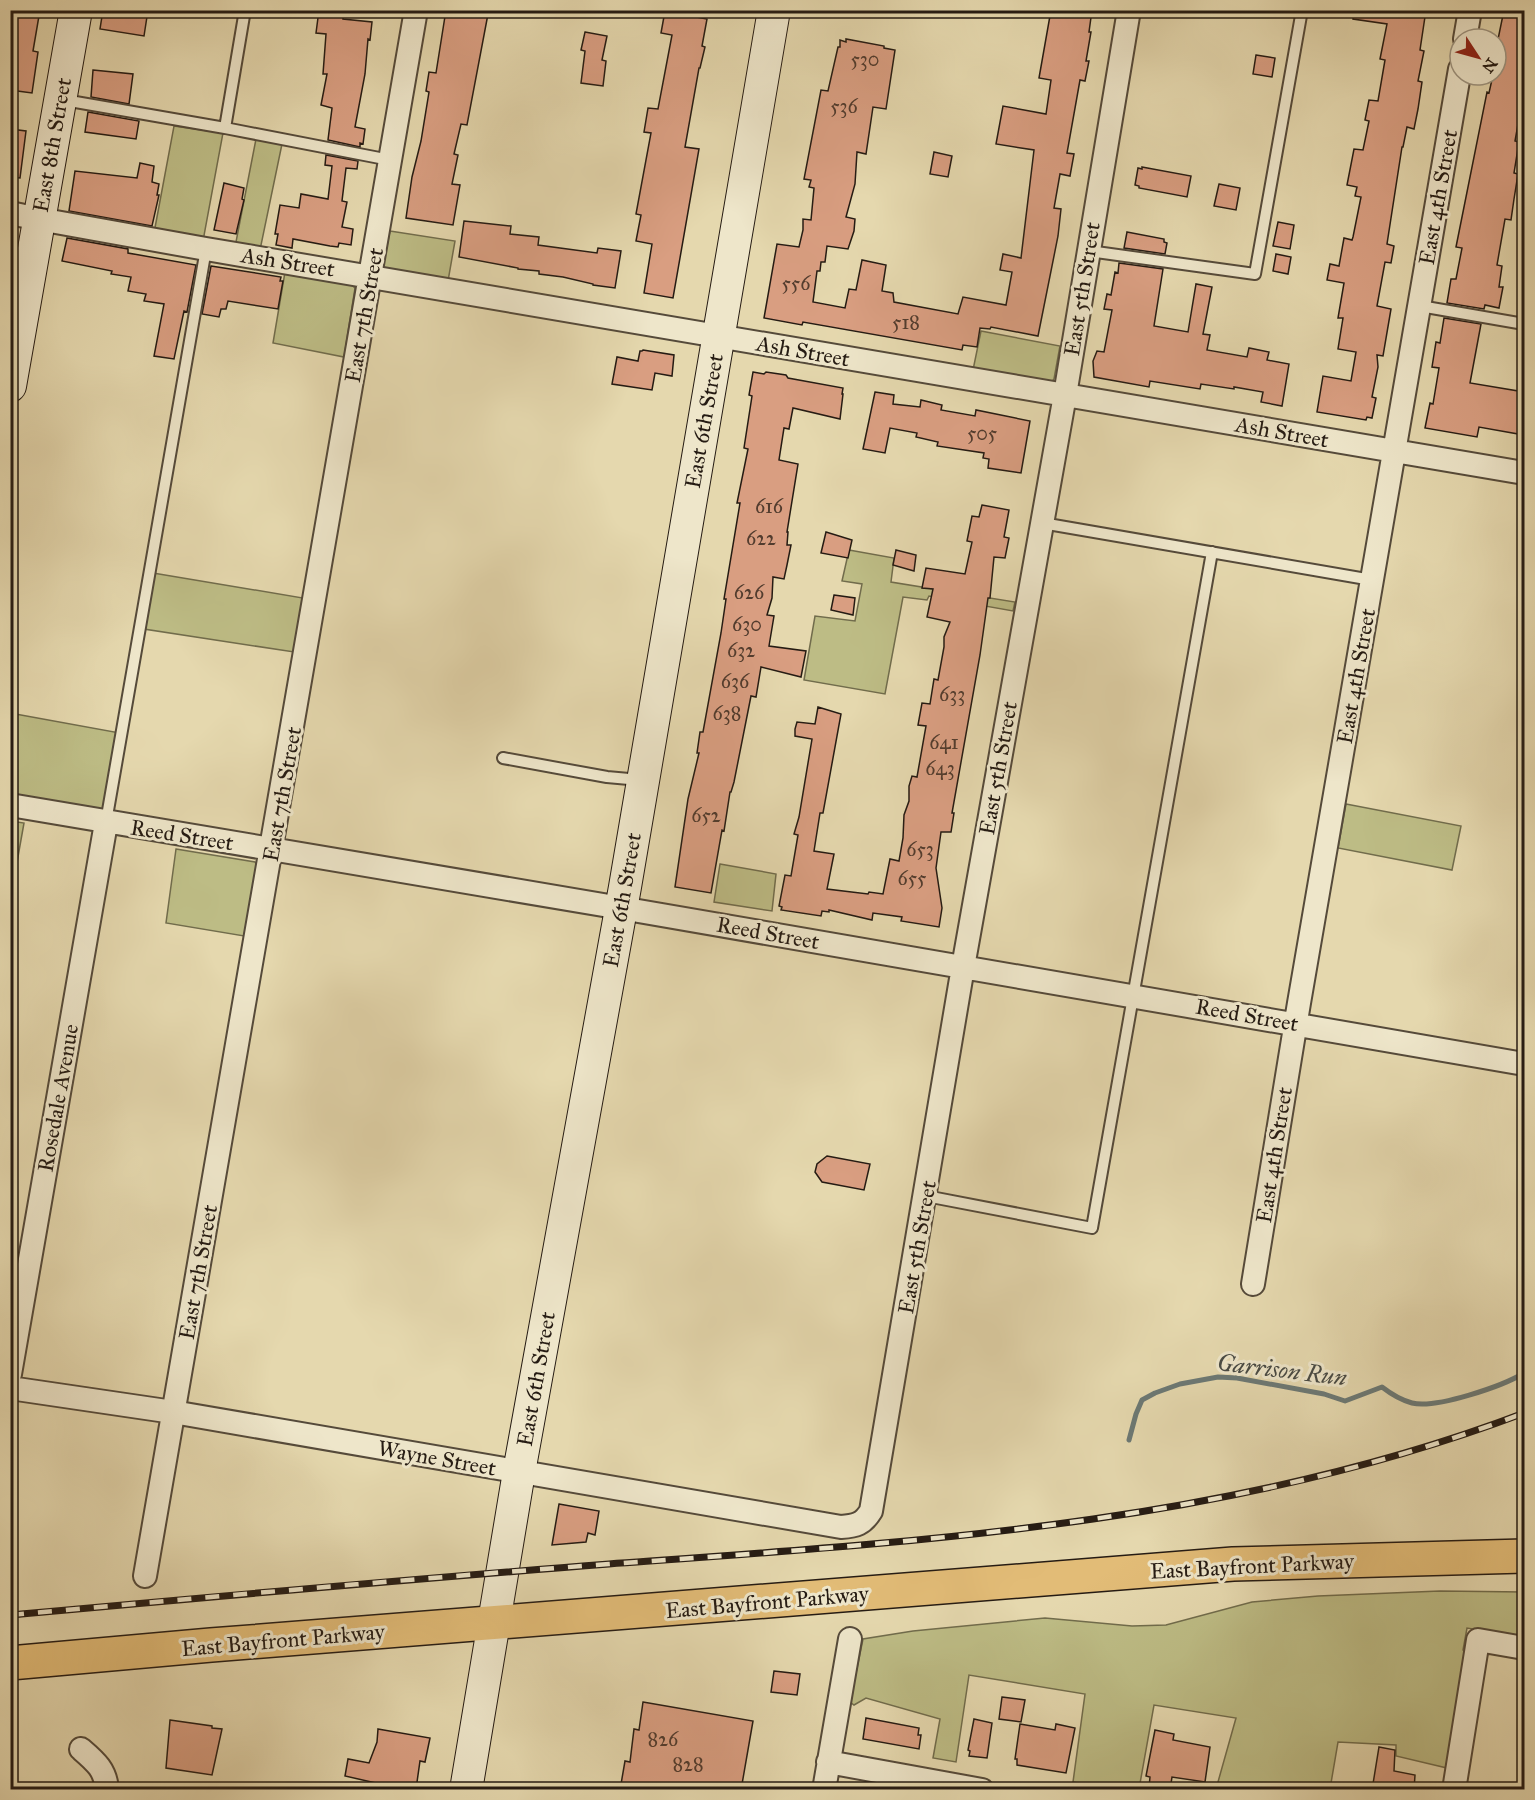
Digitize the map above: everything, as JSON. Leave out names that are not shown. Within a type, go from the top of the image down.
[{"type":"highway","name":"East Bayfront Parkway","points":[[10,1663],[1233,1564],[1524,1556]]},
{"type":"main road","name":"East 8th Street","points":[[10,386],[25,216],[60,100],[76,10]]},
{"type":"main road","name":"East 6th Street","points":[[466,1790],[519,1472],[643,781],[774,10]]},
{"type":"street","name":"East 7th Street","points":[[146,1576],[416,10]]},
{"type":"street","name":"East 5th Street","points":[[862,1523],[872,1511],[963,967],[1065,395],[1129,10]]},
{"type":"street","points":[[1467,27],[1470,10]]},
{"type":"street","name":"East 4th Street","points":[[1253,1284],[1457,87]]},
{"type":"street","name":"Ash Street","points":[[25,216],[206,249],[1524,473]]},
{"type":"street","name":"Reed Street","points":[[10,805],[1296,1023],[1524,1064]]},
{"type":"street","name":"Rosedale Avenue","points":[[10,1374],[106,823]]},
{"type":"street","name":"Wayne Street","points":[[10,1388],[173,1412],[841,1527],[862,1523]]},
{"type":"street","points":[[824,1790],[850,1639]]},
{"type":"street","points":[[1454,1790],[1478,1640],[1524,1648]]},
{"type":"street","points":[[81,1749],[97,1763],[105,1774],[107,1790]]},
{"type":"street","points":[[828,1762],[982,1790]]},
{"type":"lane","points":[[225,128],[244,10]]},
{"type":"lane","points":[[1089,251],[1255,274],[1302,10]]},
{"type":"lane","points":[[60,100],[225,128],[390,160]]},
{"type":"lane","points":[[106,823],[206,249]]},
{"type":"lane","points":[[1420,306],[1524,324]]},
{"type":"lane","points":[[1042,523],[1373,580]]},
{"type":"lane","points":[[926,1196],[1092,1228],[1212,552]]},
{"type":"lane","points":[[503,758],[607,777],[643,781]]},
{"type":"shaded area","points":[[174,126],[223,133],[203,241],[154,233]]},
{"type":"shaded area","points":[[256,139],[282,144],[260,250],[235,247]]},
{"type":"shaded area","points":[[390,231],[455,241],[448,281],[385,268],[383,266]]},
{"type":"shaded area","points":[[285,272],[352,285],[355,288],[344,357],[273,343]]},
{"type":"shaded area","points":[[981,331],[1060,346],[1054,379],[1051,383],[973,370]]},
{"type":"shaded area","points":[[849,550],[894,558],[891,582],[1015,602],[1013,611],[929,596],[927,600],[903,597],[885,694],[804,680],[815,616],[855,621],[862,584],[842,581]]},
{"type":"shaded area","points":[[153,573],[303,598],[294,652],[144,629]]},
{"type":"shaded area","points":[[10,713],[120,733],[104,812],[11,795]]},
{"type":"shaded area","points":[[1346,804],[1461,826],[1452,870],[1338,848]]},
{"type":"shaded area","points":[[10,821],[24,823],[11,896]]},
{"type":"shaded area","points":[[176,849],[255,862],[257,865],[244,936],[166,923]]},
{"type":"shaded area","points":[[720,864],[776,874],[772,911],[714,902]]},
{"type":"shaded area","points":[[1440,1591],[1524,1592],[1524,1637],[1467,1628],[1463,1650],[1466,1653],[1447,1768],[1396,1756],[1396,1745],[1338,1742],[1330,1789],[1216,1789],[1236,1718],[1154,1705],[1139,1789],[1115,1790],[1073,1782],[1085,1694],[969,1675],[956,1762],[933,1758],[940,1719],[866,1698],[854,1705],[850,1702],[863,1639],[913,1631],[1045,1618],[1132,1626],[1166,1625],[1252,1602],[1318,1596]]},
{"type":"building","points":[[10,10],[40,10],[33,51],[38,52],[32,93],[10,90]]},
{"type":"building","points":[[103,10],[148,10],[144,36],[100,29]]},
{"type":"building","points":[[319,10],[344,10],[343,19],[372,22],[355,127],[365,129],[363,144],[360,143],[360,147],[328,140],[332,108],[321,105],[327,74],[323,74],[326,34],[316,33]]},
{"type":"building","points":[[446,10],[468,10],[488,14],[467,125],[461,124],[454,154],[458,155],[452,184],[460,185],[453,225],[406,218],[429,92],[426,91],[429,72],[436,73]]},
{"type":"building","points":[[1051,10],[1092,10],[1086,61],[1089,61],[1085,81],[1080,80],[1067,153],[1074,154],[1070,176],[1060,174],[1054,208],[1061,209],[1058,236],[1038,336],[991,327],[990,329],[980,328],[977,347],[963,345],[962,350],[803,322],[802,325],[764,318],[777,244],[799,247],[803,219],[811,220],[814,188],[809,187],[811,180],[804,179],[821,90],[828,91],[840,40],[846,42],[846,39],[895,50],[886,109],[873,107],[866,154],[857,152],[855,184],[846,217],[855,219],[854,231],[848,249],[827,246],[825,262],[821,262],[820,271],[817,271],[813,302],[845,308],[849,289],[856,290],[862,260],[886,265],[882,291],[893,293],[894,302],[958,314],[963,297],[1006,305],[1012,272],[1000,270],[1003,254],[1021,258],[1034,150],[996,144],[1003,106],[1046,114],[1051,80],[1039,78]]},
{"type":"building","points":[[1354,10],[1426,10],[1420,50],[1424,51],[1418,81],[1422,82],[1418,109],[1414,129],[1407,127],[1402,147],[1387,244],[1394,246],[1391,263],[1385,262],[1377,306],[1391,309],[1383,356],[1377,355],[1378,367],[1372,397],[1376,398],[1372,418],[1367,417],[1366,420],[1317,412],[1323,376],[1351,381],[1356,352],[1338,349],[1343,318],[1338,318],[1344,283],[1327,280],[1330,264],[1339,266],[1344,238],[1352,240],[1353,237],[1361,197],[1355,196],[1357,187],[1347,185],[1354,149],[1363,150],[1369,121],[1365,120],[1369,100],[1378,101],[1385,60],[1380,59],[1387,24],[1353,19]]},
{"type":"building","points":[[1504,10],[1524,10],[1524,91],[1515,141],[1519,142],[1514,173],[1518,174],[1511,220],[1505,219],[1497,265],[1502,266],[1499,287],[1503,287],[1499,308],[1485,305],[1484,309],[1447,303],[1451,279],[1456,279],[1462,248],[1456,247],[1487,92],[1489,93],[1490,87],[1508,87],[1508,27],[1501,27]]},
{"type":"building","points":[[665,11],[707,19],[702,46],[705,47],[685,147],[699,149],[673,298],[644,293],[652,244],[636,241],[641,215],[636,214],[651,133],[644,132],[648,108],[658,109],[672,35],[661,33]]},
{"type":"building","points":[[585,32],[607,36],[602,60],[606,61],[603,86],[581,83],[585,51],[581,50]]},
{"type":"building","points":[[1256,55],[1275,58],[1272,77],[1253,74]]},
{"type":"building","points":[[93,70],[133,74],[129,104],[91,97]]},
{"type":"building","points":[[88,112],[139,121],[136,139],[85,132]]},
{"type":"building","points":[[10,129],[26,131],[20,178],[10,177]]},
{"type":"building","points":[[934,152],[952,156],[948,177],[930,174]]},
{"type":"building","points":[[326,155],[358,161],[357,169],[346,168],[342,201],[347,202],[342,227],[353,229],[351,245],[339,243],[338,247],[293,239],[292,248],[276,245],[278,234],[275,234],[280,205],[299,208],[301,194],[328,199],[332,166],[325,165]]},
{"type":"building","points":[[140,163],[154,166],[152,182],[159,184],[157,195],[159,195],[152,226],[69,211],[75,171],[137,178]]},
{"type":"building","points":[[1142,167],[1191,176],[1187,197],[1139,188],[1135,185],[1138,168],[1142,169]]},
{"type":"building","points":[[224,183],[244,188],[242,199],[244,200],[236,234],[214,230]]},
{"type":"building","points":[[1219,184],[1240,188],[1236,210],[1214,206]]},
{"type":"building","points":[[464,221],[511,226],[510,234],[539,237],[538,245],[597,253],[598,248],[621,251],[615,288],[539,274],[539,271],[459,257]]},
{"type":"building","points":[[1278,222],[1294,225],[1290,249],[1273,246]]},
{"type":"building","points":[[1127,232],[1164,239],[1167,243],[1165,254],[1124,248]]},
{"type":"building","points":[[67,238],[128,249],[128,253],[196,265],[187,312],[184,311],[174,359],[154,356],[164,304],[144,301],[146,294],[128,291],[131,277],[62,261]]},
{"type":"building","points":[[1276,254],[1291,257],[1288,274],[1273,271]]},
{"type":"building","points":[[1119,263],[1163,269],[1154,326],[1188,332],[1196,284],[1212,287],[1203,334],[1210,335],[1207,350],[1247,357],[1249,348],[1269,352],[1267,360],[1289,364],[1282,406],[1261,402],[1263,392],[1234,387],[1234,389],[1201,384],[1200,389],[1150,381],[1149,387],[1094,377],[1093,361],[1097,351],[1104,352],[1112,310],[1104,309],[1107,294],[1111,295]]},
{"type":"building","points":[[211,266],[281,277],[280,281],[283,281],[278,309],[228,301],[226,309],[221,309],[219,317],[202,314]]},
{"type":"building","points":[[1444,318],[1481,324],[1470,383],[1524,392],[1524,435],[1479,427],[1477,437],[1425,428],[1430,403],[1433,404],[1439,368],[1432,367],[1436,342],[1440,343]]},
{"type":"building","points":[[640,351],[674,355],[672,376],[655,373],[652,390],[612,384],[617,357],[638,361]]},
{"type":"building","points":[[753,372],[786,375],[788,378],[843,388],[843,394],[840,419],[793,408],[789,429],[784,428],[779,460],[798,464],[787,532],[787,545],[791,545],[784,579],[773,577],[772,598],[767,615],[774,616],[769,646],[806,651],[801,677],[761,667],[756,697],[751,696],[711,893],[675,887],[688,799],[699,753],[697,753],[700,732],[703,732],[721,633],[726,599],[724,599],[740,503],[737,503],[748,449],[744,448],[752,396],[749,395]]},
{"type":"building","points":[[875,392],[894,395],[893,404],[920,407],[921,400],[942,405],[941,410],[975,416],[976,410],[1030,421],[1021,473],[988,468],[989,459],[983,458],[984,453],[937,446],[938,442],[916,437],[917,433],[890,428],[885,453],[863,449]]},
{"type":"building","points":[[982,505],[1009,510],[1004,537],[1009,538],[1005,558],[994,557],[990,598],[988,598],[952,813],[954,813],[951,832],[941,832],[936,868],[942,908],[939,927],[901,921],[902,917],[873,913],[872,920],[829,910],[829,912],[822,911],[821,916],[781,910],[782,907],[779,906],[785,875],[791,876],[798,835],[794,834],[812,739],[795,736],[795,729],[797,722],[815,724],[818,707],[841,714],[814,851],[834,854],[827,889],[883,894],[890,859],[899,861],[904,815],[909,801],[909,786],[912,776],[917,777],[926,726],[918,725],[922,703],[930,704],[934,679],[938,680],[944,637],[950,622],[927,617],[933,589],[922,588],[926,568],[965,574],[972,542],[967,541],[972,516],[979,517]]},
{"type":"building","points":[[826,532],[852,540],[848,558],[821,553]]},
{"type":"building","points":[[896,550],[916,555],[914,571],[893,565]]},
{"type":"building","points":[[834,595],[855,598],[853,615],[831,610]]},
{"type":"building","points":[[827,1156],[870,1164],[864,1190],[822,1182],[815,1172],[817,1164]]},
{"type":"building","points":[[559,1504],[599,1511],[595,1535],[588,1533],[586,1542],[552,1545]]},
{"type":"building","points":[[774,1671],[800,1674],[797,1695],[771,1692]]},
{"type":"building","points":[[1002,1697],[1025,1700],[1021,1722],[999,1719]]},
{"type":"building","points":[[643,1702],[753,1721],[741,1790],[620,1790],[625,1761],[630,1762],[634,1729],[639,1730]]},
{"type":"building","points":[[866,1718],[919,1728],[918,1735],[921,1735],[919,1749],[863,1739]]},
{"type":"building","points":[[974,1719],[992,1723],[987,1758],[969,1756]]},
{"type":"building","points":[[170,1720],[222,1729],[212,1775],[166,1768]]},
{"type":"building","points":[[1020,1724],[1055,1730],[1056,1724],[1075,1728],[1066,1773],[1017,1765],[1017,1759],[1015,1759]]},
{"type":"building","points":[[378,1729],[430,1738],[425,1762],[420,1761],[416,1789],[374,1788],[376,1783],[345,1776],[348,1759],[369,1763],[377,1742]]},
{"type":"building","points":[[1155,1730],[1174,1734],[1173,1740],[1210,1747],[1205,1782],[1172,1777],[1170,1790],[1149,1787],[1150,1777],[1146,1776]]},
{"type":"building","points":[[1379,1747],[1395,1750],[1394,1771],[1415,1775],[1414,1790],[1372,1790]]},
{"type":"waterway","name":"Garrison Run","points":[[1129,1440],[1142,1400],[1180,1384],[1218,1377],[1237,1378],[1324,1394],[1345,1401],[1382,1387],[1404,1400],[1423,1404],[1469,1395],[1524,1373]]},
{"type":"railway","points":[[10,1615],[459,1576],[841,1547],[1073,1522],[1188,1504],[1301,1480],[1414,1450],[1524,1413]]}]
